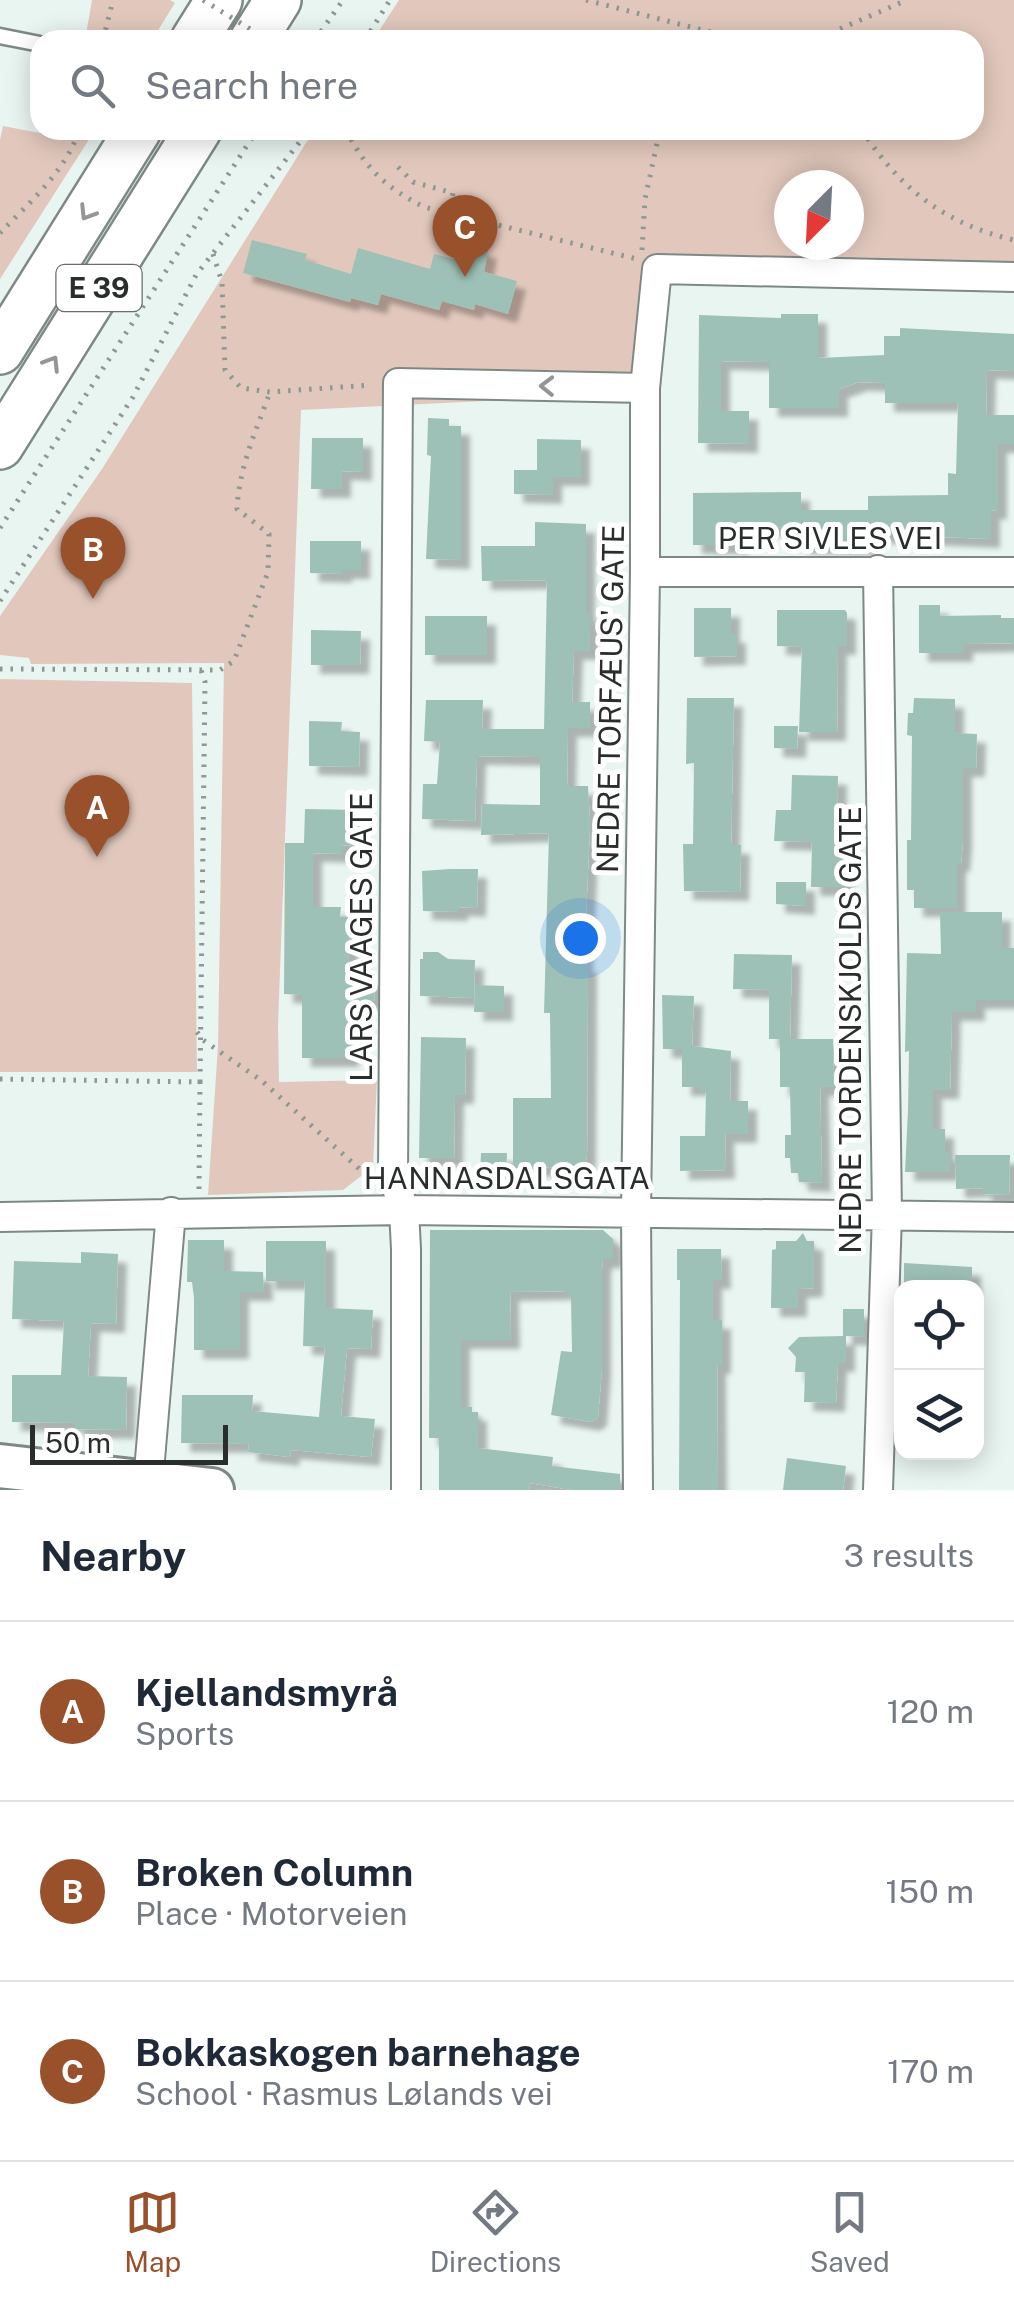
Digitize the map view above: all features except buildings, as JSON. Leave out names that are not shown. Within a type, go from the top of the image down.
[{"type":"highway","points":[[200,30],[219,0]]},
{"type":"highway","points":[[259,30],[278,0]]},
{"type":"highway","name":"E 39","points":[[0,350],[132,140]]},
{"type":"highway","name":"E 39","points":[[0,446],[192,140]]},
{"type":"main road","points":[[0,1466],[212,1490]]},
{"type":"street","points":[[649,265],[1014,277]]},
{"type":"street","name":"NEDRE TORFÆUS' GATE","points":[[638,1490],[636,1212],[646,572],[644,388],[649,265]]},
{"type":"street","points":[[398,383],[644,388]]},
{"type":"street","name":"LARS VAAGES GATE","points":[[398,383],[393,1176],[404,1210],[406,1487]]},
{"type":"street","name":"NEDRE TORDENSKJOLDS GATE","points":[[878,570],[887,1214],[878,1490]]},
{"type":"street","name":"PER SIVLES VEI","points":[[646,572],[1014,572]]},
{"type":"street","name":"HANNASDALSGATA","points":[[0,1217],[404,1210],[1014,1217]]},
{"type":"street","points":[[148,1482],[185,1212]]},
{"type":"lane","points":[[0,36],[30,42]]},
{"type":"path","points":[[106,30],[113,0]]},
{"type":"path","points":[[203,0],[252,30]]},
{"type":"path","points":[[322,30],[343,0]]},
{"type":"path","points":[[371,30],[390,0]]},
{"type":"path","points":[[586,0],[698,30]]},
{"type":"path","points":[[837,30],[906,0]]},
{"type":"path","points":[[0,233],[60,166],[74,140]]},
{"type":"path","points":[[0,528],[252,140]]},
{"type":"path","points":[[0,601],[133,397],[189,286],[301,140]]},
{"type":"path","points":[[351,140],[362,160],[395,192],[424,207],[649,265],[645,199],[658,140]]},
{"type":"path","points":[[869,140],[884,163],[926,204],[1014,240]]},
{"type":"path","points":[[398,166],[412,182],[453,193],[448,213]]},
{"type":"path","points":[[213,254],[222,282],[225,370],[240,388],[270,392],[398,383]]},
{"type":"path","points":[[0,669],[220,670],[234,661],[268,572],[269,534],[237,509],[238,484],[246,454],[270,392]]},
{"type":"path","points":[[185,1212],[203,1040],[205,682],[201,670]]},
{"type":"path","points":[[197,1032],[262,1081],[404,1210]]},
{"type":"path","points":[[0,1079],[200,1082]]},
{"type":"shaded area","points":[[92,0],[175,3],[158,30],[87,30]]},
{"type":"shaded area","points":[[399,0],[1014,0],[1014,279],[646,272],[629,394],[301,410],[279,1082],[377,1080],[373,1167],[343,1190],[208,1195],[218,1046],[224,663],[31,664],[29,658],[0,655],[0,616],[102,469],[308,140],[984,140],[984,30],[380,30]]},
{"type":"shaded area","points":[[3,126],[30,131],[30,140],[89,140],[0,279]]},
{"type":"shaded area","points":[[0,679],[192,683],[197,1072],[0,1072]]},
{"type":"place","name":"Bokkaskogen barnehage","points":[[465,277]]},
{"type":"place","name":"Broken Column","points":[[93,599]]},
{"type":"place","name":"Kjellandsmyrå","points":[[97,857]]}]
